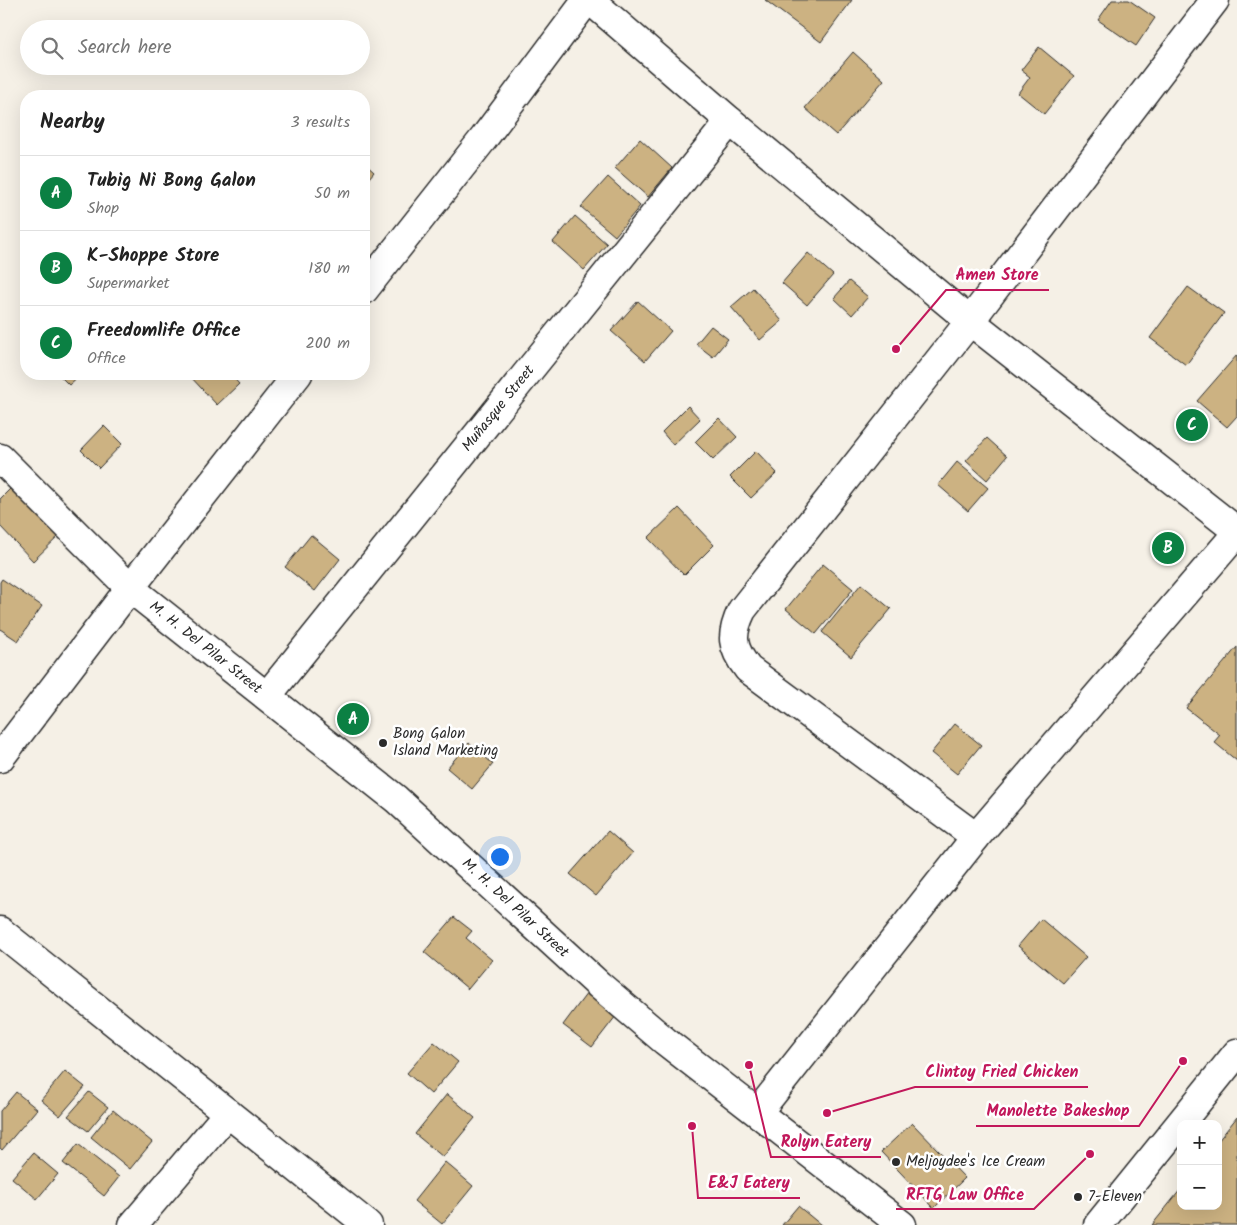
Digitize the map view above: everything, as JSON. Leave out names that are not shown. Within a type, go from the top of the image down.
[{"type":"street","points":[[370,282],[484,138],[588,0],[970,321],[1237,532],[976,838],[758,1112]]},
{"type":"street","points":[[976,838],[748,669],[739,658],[733,644],[735,625],[742,610],[970,321],[1215,0]]},
{"type":"street","name":"Muñasque Street","points":[[267,696],[730,121]]},
{"type":"street","points":[[0,758],[130,588],[293,380]]},
{"type":"street","name":"M. H. Del Pilar Street","points":[[0,458],[130,588],[396,799],[599,985],[665,1041],[902,1225]]},
{"type":"street","points":[[0,931],[368,1225]]},
{"type":"street","points":[[1098,1225],[1237,1053]]},
{"type":"street","points":[[133,1225],[228,1114]]},
{"type":"building","points":[[765,0],[852,0],[821,42]]},
{"type":"building","points":[[1112,0],[1129,0],[1155,18],[1136,46],[1098,20]]},
{"type":"building","points":[[1039,47],[1074,76],[1044,114],[1018,93],[1030,77],[1021,70]]},
{"type":"building","points":[[853,52],[884,80],[836,135],[805,108]]},
{"type":"building","points":[[640,139],[672,168],[648,197],[615,168]]},
{"type":"building","points":[[370,168],[374,172],[370,177]]},
{"type":"building","points":[[608,177],[640,206],[615,236],[581,207]]},
{"type":"building","points":[[575,216],[607,244],[584,270],[553,242]]},
{"type":"building","points":[[808,253],[833,275],[807,305],[782,283]]},
{"type":"building","points":[[849,281],[868,297],[852,315],[834,298]]},
{"type":"building","points":[[1188,287],[1224,313],[1186,365],[1150,338]]},
{"type":"building","points":[[753,288],[782,321],[760,340],[731,307]]},
{"type":"building","points":[[638,301],[671,331],[645,361],[611,331]]},
{"type":"building","points":[[711,326],[728,339],[713,357],[696,344]]},
{"type":"building","points":[[1237,355],[1237,416],[1227,427],[1197,401]]},
{"type":"building","points":[[64,380],[74,380],[69,385]]},
{"type":"building","points":[[194,380],[235,380],[239,384],[217,405]]},
{"type":"building","points":[[688,406],[700,419],[673,445],[662,432]]},
{"type":"building","points":[[719,418],[737,437],[713,460],[695,442]]},
{"type":"building","points":[[104,426],[122,444],[99,468],[81,450]]},
{"type":"building","points":[[987,438],[1007,456],[987,480],[966,461]]},
{"type":"building","points":[[756,451],[777,473],[751,498],[730,477]]},
{"type":"building","points":[[957,462],[988,488],[968,511],[938,485]]},
{"type":"building","points":[[14,485],[61,534],[33,561],[0,526],[0,499]]},
{"type":"building","points":[[679,508],[714,545],[684,575],[648,538]]},
{"type":"building","points":[[311,535],[340,559],[315,591],[285,567]]},
{"type":"building","points":[[823,564],[853,589],[816,634],[786,609]]},
{"type":"building","points":[[2,579],[42,606],[18,641],[0,629],[0,582]]},
{"type":"building","points":[[861,584],[891,609],[851,657],[822,632]]},
{"type":"building","points":[[1237,647],[1237,761],[1214,742],[1220,735],[1186,708]]},
{"type":"building","points":[[955,724],[981,745],[957,774],[931,753]]},
{"type":"building","points":[[469,743],[493,764],[472,789],[447,768]]},
{"type":"building","points":[[608,831],[633,853],[596,896],[570,874]]},
{"type":"building","points":[[454,917],[472,931],[466,938],[492,960],[468,989],[424,952]]},
{"type":"building","points":[[1041,919],[1086,957],[1063,983],[1018,946]]},
{"type":"building","points":[[587,993],[616,1016],[592,1047],[563,1025]]},
{"type":"building","points":[[434,1042],[458,1062],[431,1094],[407,1073]]},
{"type":"building","points":[[65,1071],[85,1087],[60,1116],[41,1100]]},
{"type":"building","points":[[16,1092],[37,1109],[2,1150],[0,1148],[0,1111]]},
{"type":"building","points":[[89,1092],[108,1107],[88,1131],[68,1116]]},
{"type":"building","points":[[447,1094],[475,1118],[443,1157],[415,1134]]},
{"type":"building","points":[[113,1110],[152,1142],[130,1169],[91,1137]]},
{"type":"building","points":[[1237,1117],[1237,1225],[1152,1225],[1177,1194],[1177,1210],[1222,1210],[1222,1136]]},
{"type":"building","points":[[912,1123],[965,1178],[934,1208],[881,1152]]},
{"type":"building","points":[[78,1144],[119,1177],[104,1196],[63,1163]]},
{"type":"building","points":[[33,1153],[58,1174],[37,1199],[12,1178]]},
{"type":"building","points":[[445,1162],[473,1186],[442,1224],[414,1201]]},
{"type":"building","points":[[798,1206],[821,1225],[782,1225]]},
{"type":"place","name":"Amen Store","points":[[896,349]]},
{"type":"place","name":"Freedomlife Office","points":[[1192,425]]},
{"type":"place","name":"K-Shoppe Store","points":[[1168,548]]},
{"type":"place","name":"Tubig Ni Bong Galon","points":[[353,719]]},
{"type":"place","name":"Bong Galon Island Marketing","points":[[383,743]]},
{"type":"place","name":"Manolette Bakeshop","points":[[1183,1061]]},
{"type":"place","name":"Rolyn Eatery","points":[[749,1065]]},
{"type":"place","name":"Clintoy Fried Chicken","points":[[827,1113]]},
{"type":"place","name":"E&J Eatery","points":[[692,1126]]},
{"type":"place","name":"RFTG Law Office","points":[[1090,1154]]},
{"type":"place","name":"Meljoydee's Ice Cream","points":[[896,1162]]},
{"type":"place","name":"7-Eleven","points":[[1078,1197]]}]
